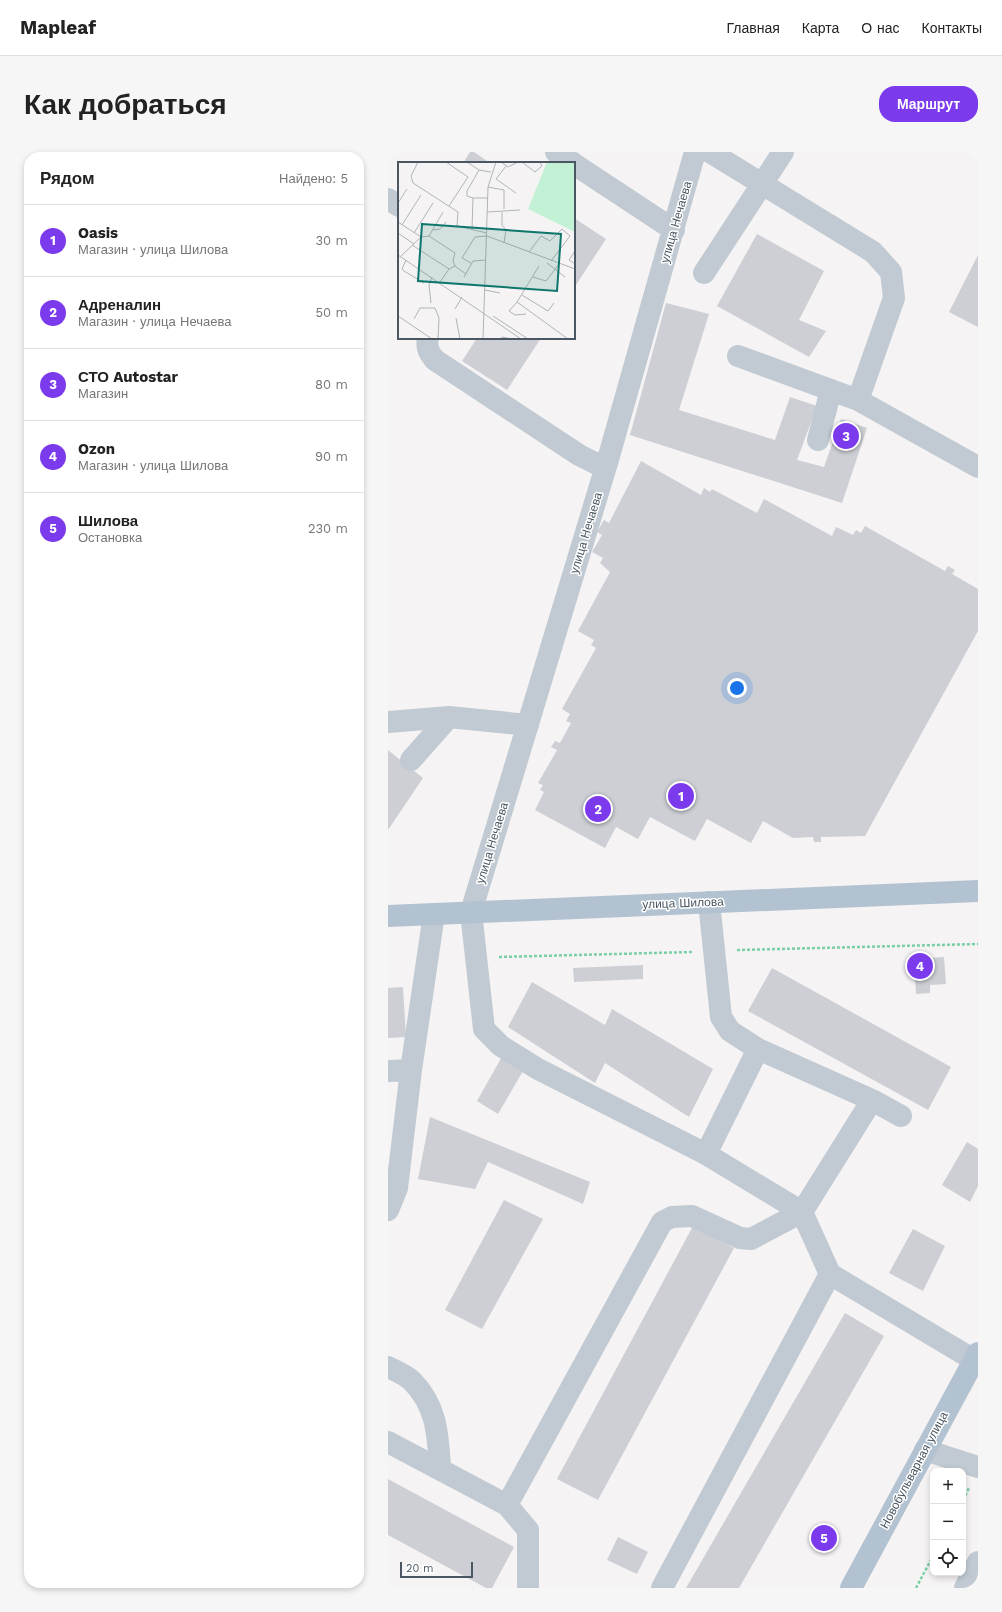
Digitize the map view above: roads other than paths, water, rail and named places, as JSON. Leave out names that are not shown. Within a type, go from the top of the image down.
[{"type":"main road","name":"улица Шилова","points":[[388,916],[978,891]]},
{"type":"main road","name":"Новобульварная улица","points":[[850,1588],[976,1356]]},
{"type":"street","points":[[556,152],[572,162]]},
{"type":"street","name":"улица Нечаева","points":[[471,912],[606,466],[696,152]]},
{"type":"street","points":[[710,152],[873,252],[891,272],[894,298],[858,400]]},
{"type":"street","points":[[704,273],[783,152]]},
{"type":"street","points":[[575,164],[674,230]]},
{"type":"street","points":[[388,199],[398,205]]},
{"type":"street","points":[[428,339],[427,346],[429,354],[435,360],[579,455],[606,466]]},
{"type":"street","points":[[738,356],[858,400],[978,467]]},
{"type":"street","points":[[818,440],[831,390]]},
{"type":"street","points":[[410,760],[449,717]]},
{"type":"street","points":[[388,722],[449,717],[528,725]]},
{"type":"street","points":[[709,902],[721,1017],[730,1031],[758,1049],[872,1100],[901,1116]]},
{"type":"street","points":[[471,912],[484,1029],[502,1046],[538,1069],[706,1154],[802,1212],[830,1274],[976,1356]]},
{"type":"street","points":[[388,1210],[397,1188],[411,1070],[434,914]]},
{"type":"street","points":[[706,1154],[758,1049]]},
{"type":"street","points":[[388,1071],[411,1070]]},
{"type":"street","points":[[507,1504],[662,1222],[672,1217],[692,1216],[740,1238],[751,1239],[802,1212],[872,1100]]},
{"type":"street","points":[[662,1588],[830,1274]]},
{"type":"street","points":[[388,1367],[412,1381],[428,1401],[438,1430],[440,1468]]},
{"type":"street","points":[[388,1442],[507,1504],[528,1530],[528,1588]]},
{"type":"street","points":[[925,1450],[978,1467]]},
{"type":"street","points":[[965,1588],[978,1562]]},
{"type":"place","name":"СТО Autostar","points":[[846,436]]},
{"type":"place","name":"Oasis","points":[[681,796]]},
{"type":"place","name":"Адреналин","points":[[598,809]]},
{"type":"place","name":"Ozon","points":[[920,966]]},
{"type":"place","name":"Шилова","points":[[824,1538]]}]
